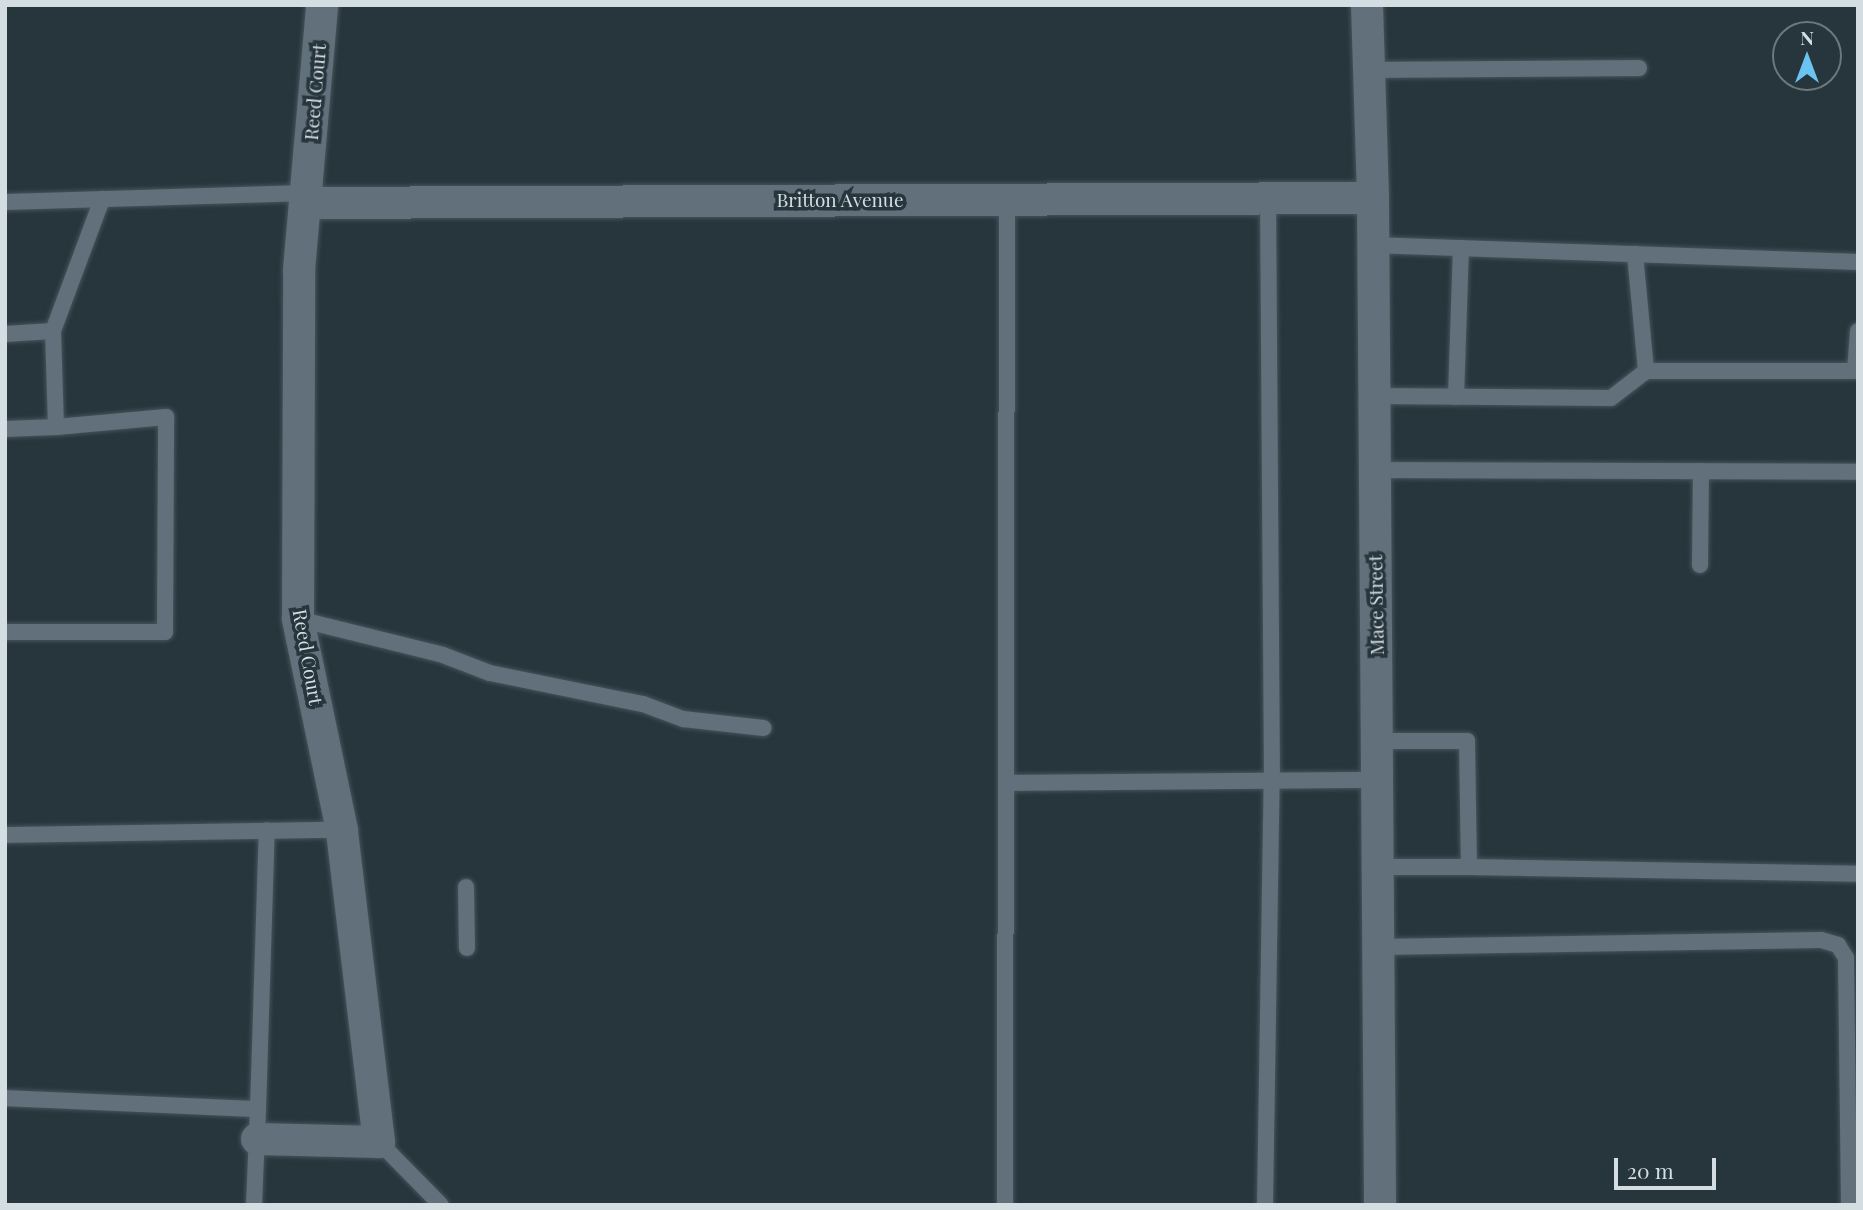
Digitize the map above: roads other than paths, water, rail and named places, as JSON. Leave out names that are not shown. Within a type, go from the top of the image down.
[{"type":"street","name":"Reed Court","points":[[322,5],[299,270],[299,619],[342,830],[379,1142]]},
{"type":"street","name":"Mace Street","points":[[1367,5],[1373,198],[1380,1205]]},
{"type":"street","name":"Britton Avenue","points":[[307,198],[1373,198]]},
{"type":"street","points":[[257,1124],[379,1142]]},
{"type":"lane","points":[[1369,70],[1639,68]]},
{"type":"lane","points":[[5,202],[307,198]]},
{"type":"lane","points":[[1265,1205],[1272,781],[1268,198]]},
{"type":"lane","points":[[56,427],[53,331],[102,199]]},
{"type":"lane","points":[[1005,1205],[1007,200]]},
{"type":"lane","points":[[1373,245],[1858,261]]},
{"type":"lane","points":[[1457,397],[1461,248]]},
{"type":"lane","points":[[1635,254],[1646,371]]},
{"type":"lane","points":[[5,334],[53,331]]},
{"type":"lane","points":[[1374,396],[1611,398],[1646,371],[1855,371],[1858,331]]},
{"type":"lane","points":[[5,429],[166,417],[165,632],[5,632]]},
{"type":"lane","points":[[1374,470],[1858,472]]},
{"type":"lane","points":[[1700,565],[1701,471]]},
{"type":"lane","points":[[299,619],[443,655],[490,673],[643,704],[683,719],[763,728]]},
{"type":"lane","points":[[1377,741],[1467,741],[1469,867]]},
{"type":"lane","points":[[1006,783],[1377,780]]},
{"type":"lane","points":[[254,1205],[267,830]]},
{"type":"lane","points":[[5,835],[342,830]]},
{"type":"lane","points":[[1378,867],[1858,874]]},
{"type":"lane","points":[[466,887],[467,948]]},
{"type":"lane","points":[[1378,947],[1821,940],[1838,945],[1846,958],[1849,1205]]},
{"type":"lane","points":[[5,1098],[257,1124]]},
{"type":"lane","points":[[379,1142],[441,1205]]}]
